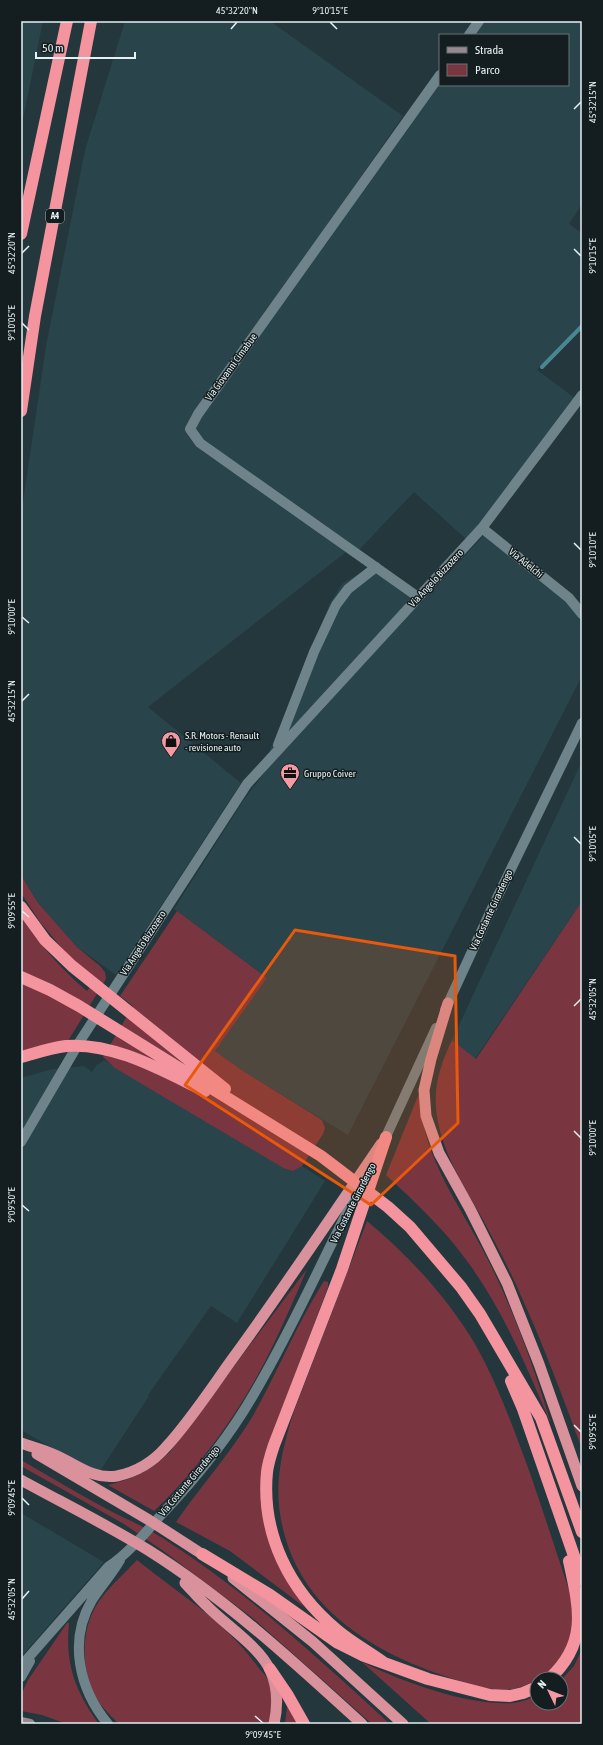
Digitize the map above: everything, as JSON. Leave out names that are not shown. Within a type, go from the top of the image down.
[{"type":"highway","points":[[21,234],[67,21]]},
{"type":"highway","name":"A4","points":[[21,411],[36,316],[91,21]]},
{"type":"highway","points":[[21,907],[45,940],[90,982],[199,1067],[256,1115]]},
{"type":"highway","points":[[21,977],[50,990],[79,1006],[321,1156],[351,1177],[410,1227],[461,1287],[541,1418],[582,1532]]},
{"type":"highway","points":[[448,1003],[431,1059],[424,1090],[426,1116],[438,1153],[470,1209],[507,1284],[539,1364],[582,1486]]},
{"type":"highway","points":[[21,1057],[67,1046],[86,1047],[120,1054],[152,1066],[256,1115]]},
{"type":"highway","points":[[21,1444],[56,1455],[81,1470],[98,1476],[116,1476],[133,1471],[148,1463],[166,1447],[289,1281],[386,1137]]},
{"type":"highway","points":[[383,1662],[338,1631],[318,1613],[291,1580],[279,1553],[273,1534],[266,1498],[267,1471],[274,1445],[342,1269],[386,1137]]},
{"type":"highway","points":[[492,1336],[523,1409],[582,1579]]},
{"type":"highway","points":[[21,1444],[149,1520],[270,1595],[338,1643],[362,1655],[428,1679],[490,1695],[510,1696],[529,1690]]},
{"type":"highway","points":[[21,1480],[106,1526],[149,1551],[170,1566],[238,1615],[271,1642],[362,1724]]},
{"type":"highway","points":[[556,1671],[572,1651],[578,1633],[579,1618],[577,1598],[558,1511]]},
{"type":"highway","points":[[202,1554],[313,1642],[403,1724]]},
{"type":"highway","points":[[170,1566],[206,1606],[240,1635],[270,1669],[287,1694],[304,1724]]},
{"type":"highway","points":[[270,1669],[276,1695],[277,1709],[274,1724]]},
{"type":"main road","points":[[21,1722],[30,1724]]},
{"type":"street","points":[[470,34],[479,21]]},
{"type":"street","name":"Via Giovanni Cimabue","points":[[418,597],[200,444],[190,429],[198,414],[439,76]]},
{"type":"street","name":"Via Angelo Bizzozero","points":[[21,1142],[80,1041],[235,801],[276,751],[482,528],[582,395]]},
{"type":"street","name":"Via Adelchi","points":[[482,528],[569,598]]},
{"type":"street","name":"Via Angelo Bizzozero","points":[[276,751],[314,652],[336,605],[348,589],[376,567]]},
{"type":"street","points":[[569,598],[582,604]]},
{"type":"street","points":[[569,598],[582,614]]},
{"type":"street","name":"Via Costante Girardengo","points":[[21,1666],[108,1566],[121,1558],[174,1502],[227,1435],[255,1392],[386,1137],[492,908],[582,723]]},
{"type":"street","points":[[108,1724],[96,1708],[84,1685],[79,1664],[79,1646],[81,1630],[89,1607],[121,1558]]},
{"type":"street","name":"Via Costante Girardengo","points":[[21,1677],[50,1633]]},
{"type":"highlighted area","points":[[295,930],[455,956],[458,1123],[371,1205],[185,1085]]},
{"type":"shaded area","points":[[21,21],[43,21],[21,129]]},
{"type":"shaded area","points":[[125,21],[270,21],[403,116],[197,413],[188,429],[199,446],[346,552],[148,707],[241,783],[116,975],[77,947],[38,903],[21,875],[21,515],[46,346],[85,150]]},
{"type":"shaded area","points":[[484,21],[582,21],[582,204],[569,224],[582,233],[582,323],[537,370],[575,398],[479,526],[466,539],[414,492],[359,550],[204,441],[194,427],[439,83],[439,86],[569,86],[569,34],[475,34]]},
{"type":"shaded area","points":[[484,535],[567,601],[582,620],[582,676],[348,1135],[243,1071],[215,1051],[267,978],[174,909],[243,801],[277,756],[270,750],[330,603],[343,583],[369,568],[420,604]]},
{"type":"shaded area","points":[[582,761],[582,901],[475,1059],[452,1040]]},
{"type":"shaded area","points":[[104,1060],[285,1169],[293,1171],[302,1166],[325,1181],[237,1323],[211,1306],[148,1395],[149,1396],[100,1471],[80,1464],[21,1430],[21,1078],[52,1069],[84,1066],[92,1072],[96,1066]]},
{"type":"shaded area","points":[[21,1513],[104,1562],[21,1657]]},
{"type":"green space","points":[[21,875],[38,903],[77,947],[100,966],[105,972],[106,979],[68,1041],[21,1054],[21,917],[52,957],[87,991],[96,979],[72,960],[40,922],[21,893]]},
{"type":"green space","points":[[582,901],[582,1449],[517,1286],[482,1218],[459,1178],[447,1151],[438,1122],[436,1089],[445,1056],[452,1040],[476,1059]]},
{"type":"green space","points":[[177,911],[267,978],[215,1051],[243,1071],[322,1120],[325,1128],[323,1134],[302,1166],[293,1171],[285,1169],[115,1068],[103,1057],[133,1006],[120,996]]},
{"type":"green space","points":[[420,1091],[422,1116],[427,1139],[436,1162],[446,1184],[482,1248],[502,1289],[539,1384],[551,1424],[514,1340],[480,1280],[458,1249],[439,1227],[386,1175]]},
{"type":"green space","points":[[367,1221],[398,1248],[440,1294],[475,1344],[503,1402],[538,1497],[571,1596],[571,1636],[564,1653],[550,1670],[529,1671],[529,1684],[513,1689],[500,1690],[473,1685],[426,1669],[393,1655],[362,1637],[347,1626],[319,1600],[302,1576],[293,1558],[283,1531],[280,1513],[278,1496],[281,1464],[288,1429]]},
{"type":"green space","points":[[307,1269],[276,1339],[252,1385],[223,1431],[172,1493],[154,1511],[108,1485],[126,1480],[142,1473],[170,1452]]},
{"type":"green space","points":[[324,1281],[328,1282],[328,1287],[266,1452],[272,1550],[288,1583],[311,1612],[230,1551],[176,1522],[251,1419],[304,1315]]},
{"type":"green space","points":[[21,1460],[94,1502],[143,1527],[195,1559],[253,1603],[390,1724],[372,1724],[254,1619],[162,1550],[124,1524],[21,1466]]},
{"type":"green space","points":[[137,1560],[201,1609],[232,1636],[246,1651],[267,1678],[271,1687],[272,1703],[270,1724],[119,1724],[108,1713],[94,1695],[88,1680],[85,1648],[88,1625],[91,1615],[100,1600]]},
{"type":"green space","points":[[67,1623],[69,1623],[68,1638],[70,1664],[78,1688],[99,1724],[67,1724],[42,1715],[21,1711],[21,1695],[28,1680]]},
{"type":"green space","points":[[582,1649],[582,1724],[431,1724],[362,1662],[416,1685],[456,1697],[495,1703],[513,1703],[529,1699],[529,1711],[569,1711],[569,1671],[574,1666]]},
{"type":"green space","points":[[290,1705],[301,1724],[285,1724],[287,1707]]},
{"type":"waterway","points":[[542,367],[582,326]]},
{"type":"place","name":"S.R. Motors - Renault - revisione auto","points":[[171,758]]},
{"type":"place","name":"Gruppo Coiver","points":[[290,790]]}]
